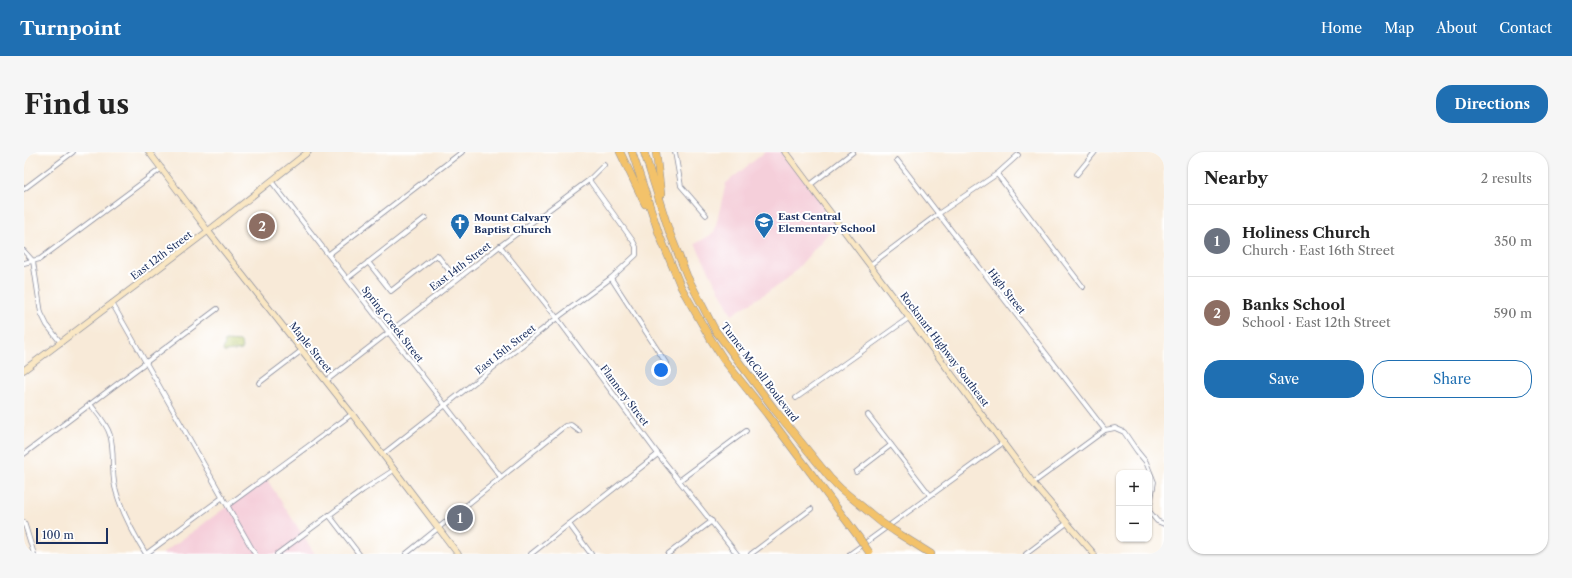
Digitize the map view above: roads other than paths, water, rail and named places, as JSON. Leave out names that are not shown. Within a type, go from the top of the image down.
[{"type":"highway","points":[[620,152],[659,234]]},
{"type":"highway","name":"Turner McCall Boulevard","points":[[632,152],[659,234],[681,287],[724,360],[767,414],[870,553]]},
{"type":"highway","name":"Turner McCall Boulevard","points":[[644,152],[669,230],[687,276],[715,330],[775,410],[830,478],[882,523],[931,554]]},
{"type":"highway","points":[[656,152],[662,208]]},
{"type":"main road","name":"Maple Street","points":[[150,152],[208,231],[383,454],[458,554]]},
{"type":"main road","name":"East 12th Street","points":[[24,370],[208,231],[308,152]]},
{"type":"main road","name":"Rockmart Highway Southeast","points":[[785,152],[1004,442],[1033,483],[1094,554]]},
{"type":"street","points":[[24,189],[73,152]]},
{"type":"street","points":[[329,254],[462,152]]},
{"type":"street","points":[[675,152],[682,186],[706,215]]},
{"type":"street","points":[[810,185],[853,152]]},
{"type":"street","points":[[1077,174],[1095,152]]},
{"type":"street","points":[[870,265],[938,214],[996,174],[1018,155]]},
{"type":"street","name":"High Street","points":[[897,160],[1105,430]]},
{"type":"street","name":"East 14th Street","points":[[326,381],[456,279],[589,180],[604,165]]},
{"type":"street","points":[[24,263],[40,259],[162,168]]},
{"type":"street","points":[[996,174],[1083,287]]},
{"type":"street","name":"East 15th Street","points":[[383,454],[557,318],[611,278],[636,255],[636,247],[633,241],[589,180]]},
{"type":"street","name":"Spring Creek Street","points":[[271,181],[348,278],[501,477]]},
{"type":"street","points":[[348,278],[425,218]]},
{"type":"street","name":"Flannery Street","points":[[500,246],[557,318],[658,454],[737,554]]},
{"type":"street","points":[[24,251],[33,261],[41,313],[47,325],[61,343]]},
{"type":"street","points":[[368,262],[391,291],[437,255],[456,279]]},
{"type":"street","points":[[611,278],[666,363]]},
{"type":"street","points":[[112,303],[147,362],[255,554]]},
{"type":"street","points":[[24,454],[217,309]]},
{"type":"street","points":[[796,398],[910,317]]},
{"type":"street","points":[[259,383],[301,351]]},
{"type":"street","points":[[90,404],[102,420],[110,436],[112,467],[117,495],[134,535],[146,554],[223,497]]},
{"type":"street","points":[[228,505],[352,414]]},
{"type":"street","points":[[868,415],[930,496]]},
{"type":"street","points":[[406,554],[565,426],[571,425],[579,431]]},
{"type":"street","points":[[1033,483],[1105,430],[1115,428],[1124,432],[1146,462],[1154,482],[1149,510],[1157,521],[1164,524]]},
{"type":"street","points":[[680,480],[746,431]]},
{"type":"street","points":[[850,554],[1004,442]]},
{"type":"street","points":[[856,472],[891,445]]},
{"type":"street","points":[[531,554],[658,454]]},
{"type":"street","points":[[277,554],[329,515],[394,470]]},
{"type":"street","points":[[751,554],[811,509]]},
{"type":"street","points":[[329,515],[359,554]]},
{"type":"street","points":[[668,554],[712,521]]},
{"type":"street","points":[[24,522],[34,554]]},
{"type":"street","points":[[1026,554],[1067,523]]},
{"type":"street","points":[[569,524],[591,554]]},
{"type":"place","name":"Banks School","points":[[262,226]]},
{"type":"place","name":"East Central Elementary School","points":[[764,239]]},
{"type":"place","name":"Mount Calvary Baptist Church","points":[[460,240]]},
{"type":"place","name":"Holiness Church","points":[[460,518]]}]
